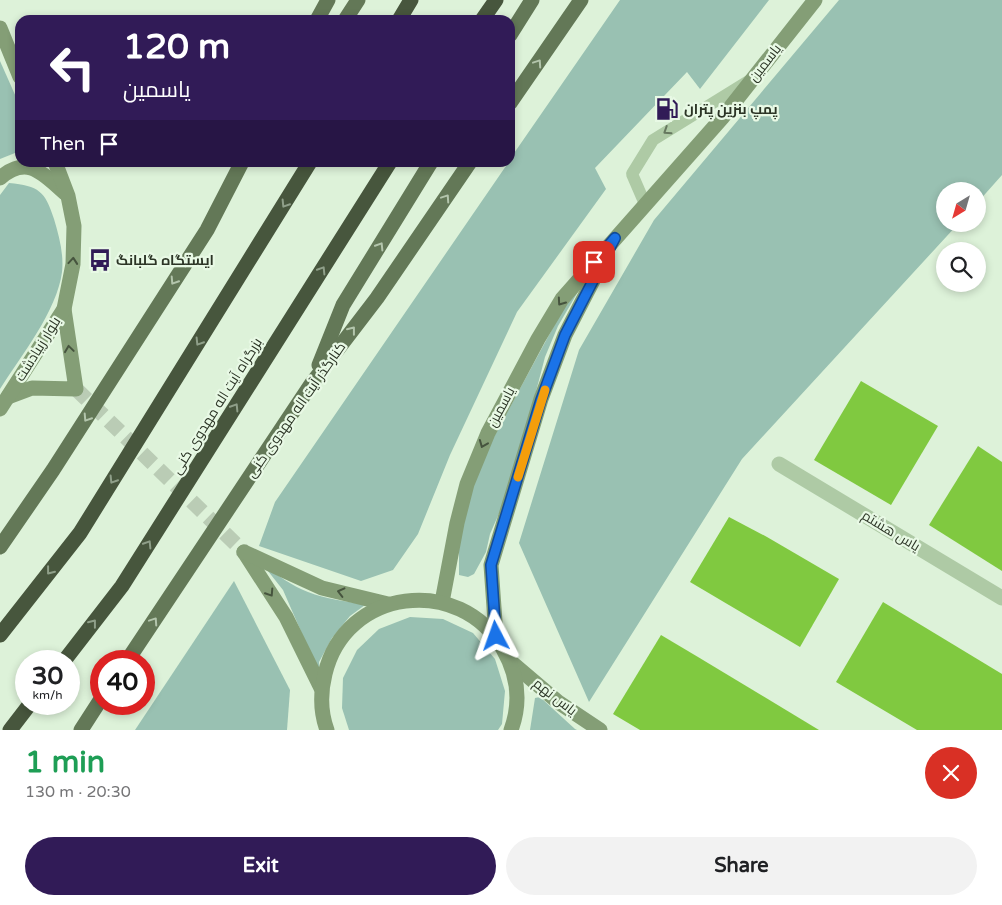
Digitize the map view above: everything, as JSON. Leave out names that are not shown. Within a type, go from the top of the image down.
[{"type":"highway","points":[[402,15],[411,0]]},
{"type":"highway","points":[[486,15],[496,0]]},
{"type":"highway","points":[[0,634],[80,533],[307,167]]},
{"type":"highway","name":"بزرگراه آیت اله مهدوی کنی","points":[[73,650],[122,586],[387,167]]},
{"type":"highway","points":[[10,730],[22,715]]},
{"type":"main road","points":[[320,15],[328,0]]},
{"type":"main road","points":[[348,15],[358,0]]},
{"type":"main road","points":[[515,27],[532,0]]},
{"type":"main road","points":[[515,96],[581,0]]},
{"type":"main road","points":[[207,230],[239,167]]},
{"type":"main road","points":[[0,547],[53,470],[248,167]]},
{"type":"main road","points":[[312,383],[343,305],[428,167]]},
{"type":"main road","name":"کنارگذر آیت اله مهدوی کنی","points":[[134,650],[312,383],[377,298],[467,167]]},
{"type":"main road","points":[[81,730],[91,715]]},
{"type":"street","name":"یاسمین","points":[[442,602],[457,523],[467,484],[488,432],[538,339],[562,299],[722,118],[815,0]]},
{"type":"street","points":[[0,28],[15,65]]},
{"type":"street","points":[[0,178],[10,169],[20,167]]},
{"type":"street","points":[[28,167],[39,170],[68,196]]},
{"type":"street","name":"بلوار زیبادشت","points":[[4,403],[64,309],[73,264],[74,226],[68,196],[57,167]]},
{"type":"street","name":"یاسمین","points":[[496,636],[491,565],[541,400],[565,335],[615,238]]},
{"type":"street","points":[[4,403],[32,388],[76,389],[64,309]]},
{"type":"street","name":"یاس هشتم","points":[[779,464],[1002,598]]},
{"type":"street","points":[[321,688],[286,617],[244,552],[322,588],[388,604]]},
{"type":"street","points":[[323,726],[321,688],[328,661],[342,637],[362,617],[388,604],[418,599],[442,602],[457,607],[478,619],[496,636],[511,662],[517,689],[516,717],[511,730]]},
{"type":"street","name":"یاس نهم","points":[[511,662],[558,702],[600,730]]},
{"type":"lane","points":[[645,204],[632,174],[654,140],[754,78]]},
{"type":"green space","points":[[620,0],[769,0],[700,89],[687,72],[595,168],[606,189],[517,312],[450,455],[418,534],[393,570],[361,581],[259,546],[275,502],[505,167],[515,167],[515,152]]},
{"type":"green space","points":[[839,0],[1002,0],[1002,175],[986,193],[986,182],[936,182],[936,232],[951,232],[941,242],[936,242],[936,248],[742,459],[589,702],[519,543],[579,350],[654,220]]},
{"type":"green space","points":[[0,61],[15,95],[15,153],[0,159]]},
{"type":"green space","points":[[9,183],[34,188],[44,196],[58,232],[62,252],[62,272],[59,287],[46,317],[28,348],[0,389],[0,195]]},
{"type":"green space","points":[[579,290],[558,326],[545,357],[527,426],[501,509],[490,534],[486,552],[474,574],[468,577],[459,575],[459,549],[465,514],[476,475],[490,444],[568,300]]},
{"type":"green space","points":[[264,566],[302,590],[329,598],[365,605],[350,616],[332,638],[319,662],[320,675],[283,590]]},
{"type":"green space","points":[[234,581],[290,690],[287,730],[135,730],[145,715],[155,715],[155,700]]},
{"type":"green space","points":[[410,617],[443,619],[473,633],[495,659],[505,691],[502,724],[498,730],[349,730],[342,708],[343,678],[357,650],[379,629]]},
{"type":"green space","points":[[540,697],[577,730],[530,730],[535,698]]},
{"type":"building","points":[[861,381],[938,426],[891,505],[814,460]]},
{"type":"building","points":[[978,446],[1002,462],[1002,571],[929,525]]},
{"type":"building","points":[[729,517],[839,579],[800,647],[690,582]]},
{"type":"building","points":[[883,602],[1002,674],[1002,730],[917,730],[836,682]]},
{"type":"building","points":[[661,635],[819,730],[640,730],[613,714]]},
{"type":"tunnel","points":[[76,389],[244,552]]},
{"type":"slow traffic","points":[[518,477],[545,390]]},
{"type":"place","name":"پمپ بنزین پتران","points":[[667,109]]},
{"type":"place","name":"ایستگاه گلبانگ","points":[[100,260]]},
{"type":"route","points":[[496,636],[491,565],[541,400],[565,335],[615,238],[594,262]]}]
